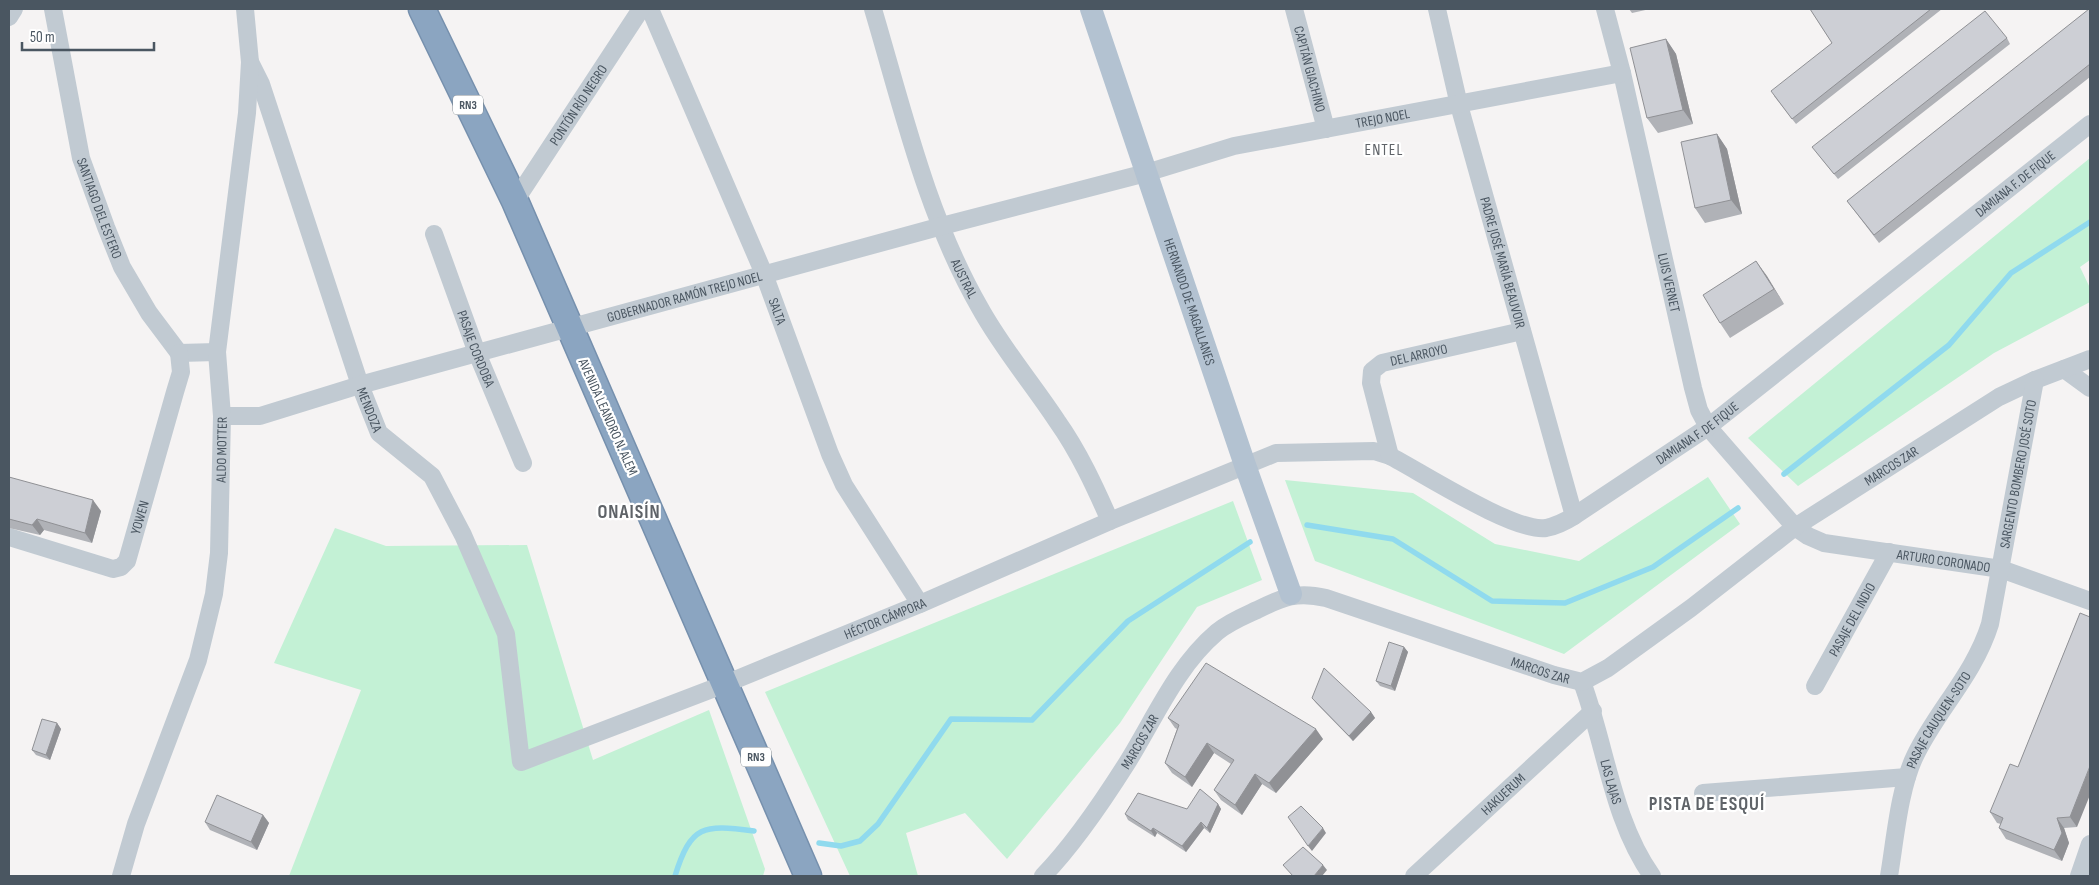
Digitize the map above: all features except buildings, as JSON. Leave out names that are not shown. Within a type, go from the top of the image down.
[{"type":"highway","name":"AVENIDA LEANDRO N. ALEM","points":[[422,9],[515,201],[726,684],[786,830],[808,876]]},
{"type":"highway","name":"AVENIDA LEANDRO N. ALEM","points":[[786,830],[793,876]]},
{"type":"main road","name":"HERNANDO DE MAGALLANES","points":[[1091,9],[1245,465],[1291,594]]},
{"type":"street","points":[[9,17],[14,9]]},
{"type":"street","name":"SANTIAGO DEL ESTERO","points":[[53,9],[81,158],[106,228],[122,267],[149,314],[179,353]]},
{"type":"street","name":"ALDO MOTTER","points":[[121,876],[136,824],[198,660],[214,594],[219,553],[222,416],[217,352],[247,113],[250,62],[245,9]]},
{"type":"street","name":"PONTÓN RÍO NEGRO","points":[[515,201],[641,9]]},
{"type":"street","name":"SALTA","points":[[650,9],[764,274],[830,454],[844,484],[920,604]]},
{"type":"street","name":"AUSTRAL","points":[[873,9],[923,177],[942,226],[979,308],[1058,422],[1090,475],[1110,522]]},
{"type":"street","name":"CAPITÁN GIACHINO","points":[[1294,9],[1326,129]]},
{"type":"street","name":"PADRE JOSÉ MARÍA BEAUVOIR","points":[[1437,9],[1459,105],[1574,516]]},
{"type":"street","name":"LUIS VERNET","points":[[1605,9],[1622,73],[1699,410],[1708,427],[1795,527]]},
{"type":"street","name":"MENDOZA","points":[[250,62],[261,84],[360,385],[379,434],[432,476],[463,536],[506,634],[521,762]]},
{"type":"street","name":"TREJO NOEL","points":[[1146,173],[1234,146],[1622,73]]},
{"type":"street","name":"DAMIANA F. DE FIQUE","points":[[1245,465],[1276,453],[1374,451],[1390,456],[1515,522],[1545,528],[1574,516],[1708,427],[2090,124]]},
{"type":"street","name":"GOBERNADOR RAMÓN TREJO NOEL","points":[[222,416],[260,416],[360,385],[764,274],[1146,173]]},
{"type":"street","name":"PASAJE CORDOBA","points":[[434,234],[477,353],[523,463]]},
{"type":"street","name":"DEL ARROYO","points":[[1390,456],[1371,382],[1372,371],[1382,363],[1522,331]]},
{"type":"street","points":[[179,353],[217,352]]},
{"type":"street","name":"YOWEN","points":[[9,537],[113,569],[121,566],[127,560],[175,392],[180,372],[179,353]]},
{"type":"street","name":"MARCOS ZAR","points":[[1054,873],[1126,764],[1183,668],[1197,651],[1219,630],[1291,594],[1309,594],[1326,598],[1554,675],[1582,682],[1616,662],[1691,608],[1795,527],[1999,397],[2035,380],[2090,359]]},
{"type":"street","points":[[2064,369],[2090,388]]},
{"type":"street","name":"SARGENTO BOMBERO JOSÉ SOTO","points":[[2001,569],[2035,380]]},
{"type":"street","name":"HÉCTOR CÁMPORA","points":[[521,762],[726,684],[920,604],[1245,465]]},
{"type":"street","name":"ARTURO CORONADO","points":[[1795,527],[1808,536],[1824,542],[2001,569],[2090,601]]},
{"type":"street","name":"PASAJE DEL INDIO","points":[[1815,686],[1890,552]]},
{"type":"street","name":"PASAJE CAUQUEN-SOTO","points":[[1889,876],[1907,777],[1915,756],[1976,660],[1985,640],[2001,569]]},
{"type":"street","name":"LAS LAJAS","points":[[1582,682],[1593,711],[1628,835],[1652,876]]},
{"type":"street","name":"HAKUERUM","points":[[1414,876],[1593,711]]},
{"type":"street","points":[[1703,793],[1907,777]]},
{"type":"street","points":[[2079,876],[2090,844]]},
{"type":"green space","points":[[2090,158],[2090,260],[2080,267],[2090,288],[2090,302],[1994,353],[1798,486],[1748,438]]},
{"type":"green space","points":[[1708,477],[1740,524],[1564,654],[1315,561],[1285,480],[1413,493],[1495,544],[1579,561]]},
{"type":"green space","points":[[1233,501],[1262,580],[1197,607],[1120,723],[1007,859],[965,813],[906,833],[918,876],[850,876],[765,692]]},
{"type":"green space","points":[[335,528],[386,546],[527,545],[593,760],[709,710],[765,869],[763,876],[289,876],[361,690],[274,663]]},
{"type":"waterway","points":[[1784,474],[1949,345],[2011,273],[2090,222]]},
{"type":"waterway","points":[[1307,525],[1393,539],[1492,601],[1565,603],[1653,567],[1738,508]]},
{"type":"waterway","points":[[819,843],[841,846],[860,841],[878,824],[951,719],[1032,720],[1128,621],[1250,542]]},
{"type":"waterway","points":[[675,876],[687,846],[701,832],[722,828],[754,831]]},
{"type":"district","name":"ENTEL","points":[[1384,150]]},
{"type":"district","name":"ONAISÍN","points":[[629,512]]},
{"type":"district","name":"PISTA DE ESQUÍ","points":[[1707,804]]}]
